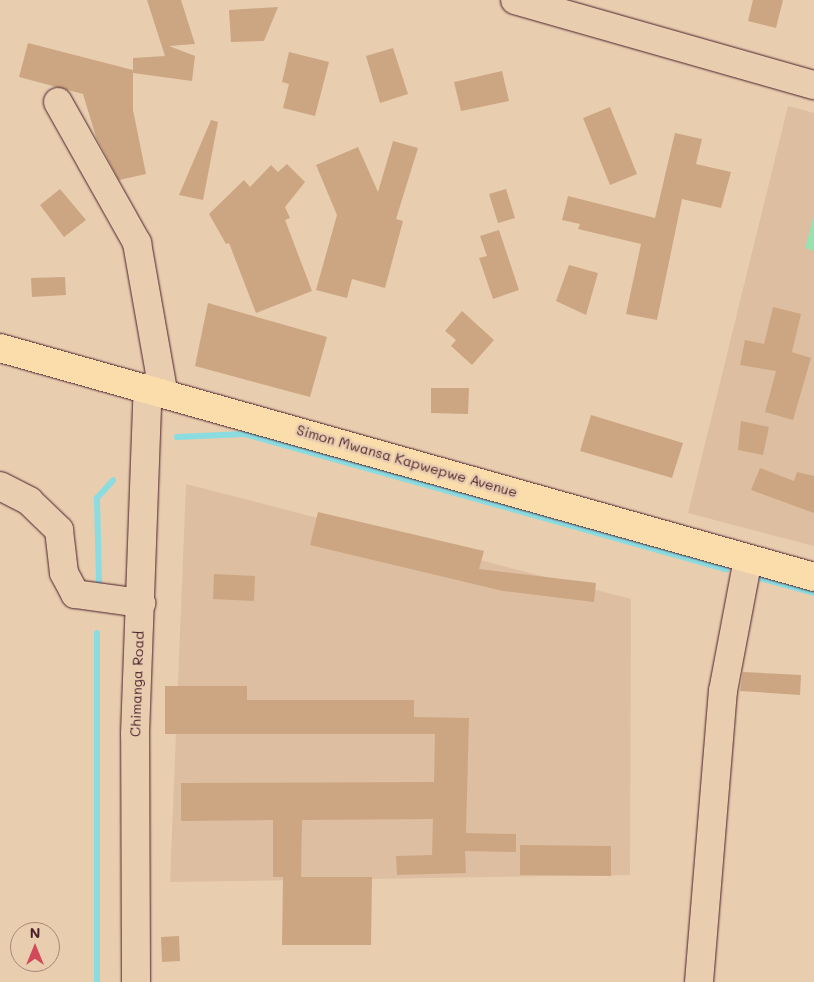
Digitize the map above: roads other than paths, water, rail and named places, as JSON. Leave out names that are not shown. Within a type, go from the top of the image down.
[{"type":"main road","name":"Simon Mwansa Kapwepwe Avenue","points":[[0,348],[156,389],[814,577]]},
{"type":"street","points":[[515,0],[556,6],[814,85]]},
{"type":"street","name":"Chimanga Road","points":[[58,102],[137,243],[156,389],[141,602],[135,734],[136,982]]},
{"type":"street","points":[[0,486],[29,501],[59,530],[64,573],[75,594],[141,602]]},
{"type":"street","points":[[699,982],[722,691],[748,559]]},
{"type":"waterway","points":[[177,437],[245,434],[726,569]]},
{"type":"waterway","points":[[99,582],[97,498],[113,480]]},
{"type":"waterway","points":[[756,577],[814,593]]},
{"type":"waterway","points":[[97,633],[97,982]]}]
